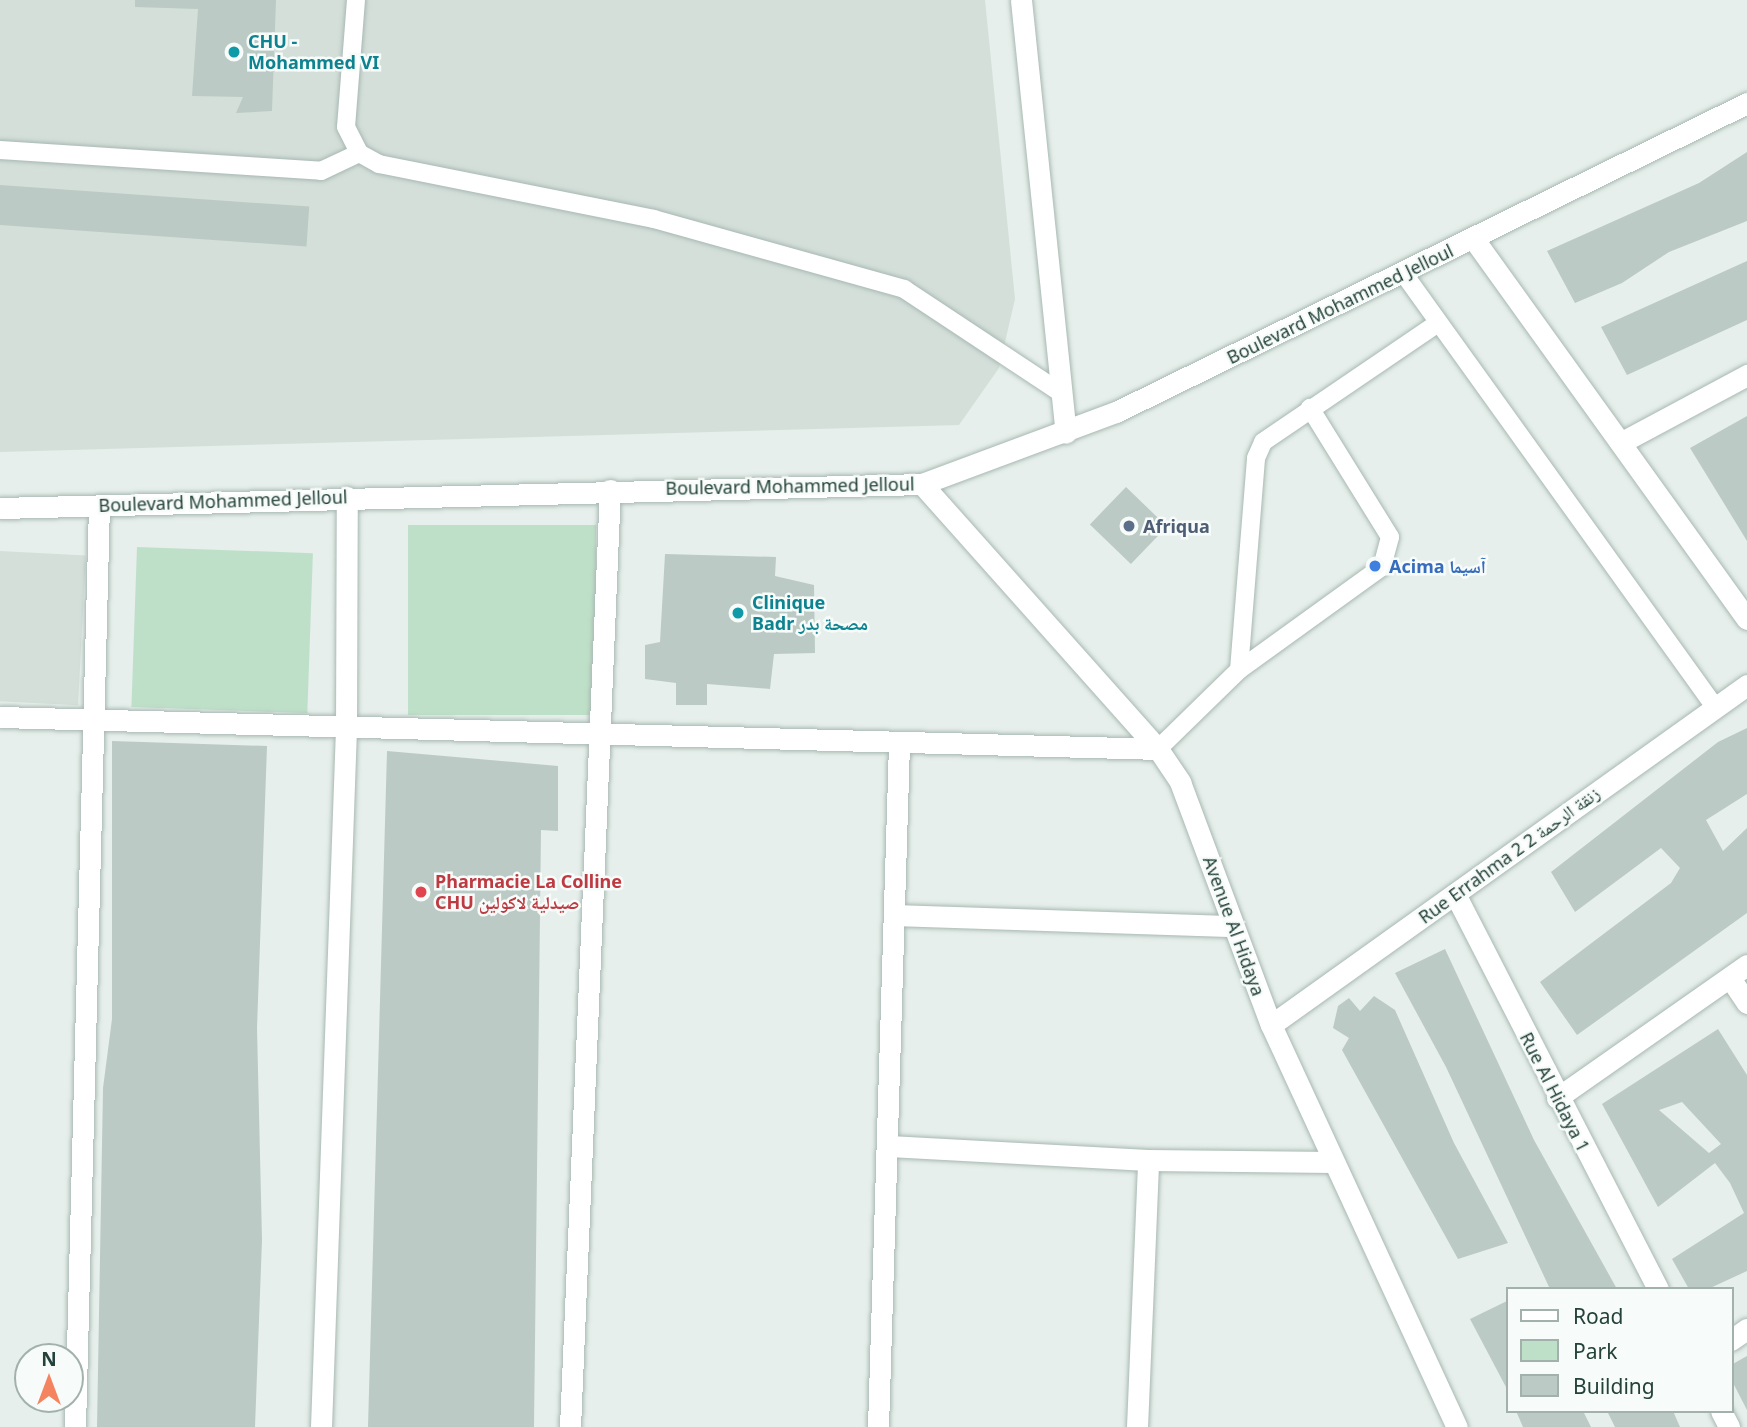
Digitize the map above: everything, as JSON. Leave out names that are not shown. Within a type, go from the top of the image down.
[{"type":"street","points":[[1021,0],[1058,391],[1066,433]]},
{"type":"street","name":"Boulevard Mohammed Jelloul","points":[[0,509],[347,497],[922,484],[1066,433],[1404,274],[1747,103]]},
{"type":"street","points":[[1472,238],[1622,442],[1747,619]]},
{"type":"street","points":[[1622,442],[1747,375]]},
{"type":"street","name":"Avenue Al Hidaya","points":[[922,484],[1158,749],[1180,782],[1271,1025],[1332,1162],[1457,1427]]},
{"type":"street","points":[[570,1427],[610,490]]},
{"type":"street","points":[[321,1427],[346,730],[347,497]]},
{"type":"street","points":[[75,1427],[96,722],[99,506]]},
{"type":"street","name":"Rue Errahma 2 2 زنقة الرحمة","points":[[1271,1025],[1747,685]]},
{"type":"street","points":[[0,717],[346,730],[1158,749]]},
{"type":"street","points":[[878,1427],[889,1146],[899,745]]},
{"type":"street","name":"Rue Al Hidaya 1","points":[[1455,894],[1557,1098],[1657,1287]]},
{"type":"street","points":[[896,915],[1233,926]]},
{"type":"street","points":[[1557,1098],[1747,965]]},
{"type":"street","points":[[1730,978],[1747,1003]]},
{"type":"street","points":[[889,1146],[1148,1160],[1332,1162]]},
{"type":"street","points":[[1137,1427],[1148,1160]]},
{"type":"lane","points":[[356,0],[346,127],[359,153],[379,164],[654,219],[893,285],[928,302],[1058,391]]},
{"type":"lane","points":[[0,150],[321,171],[359,153]]},
{"type":"lane","points":[[1404,274],[1715,708]]},
{"type":"lane","points":[[1239,670],[1256,458],[1263,442],[1438,323]]},
{"type":"lane","points":[[1158,749],[1239,670],[1382,567],[1390,537],[1310,408]]},
{"type":"shaded area","points":[[0,0],[985,0],[1015,299],[999,368],[959,425],[0,452]]},
{"type":"shaded area","points":[[0,551],[86,556],[78,705],[0,701]]},
{"type":"green space","points":[[408,525],[596,525],[596,715],[408,715]]},
{"type":"green space","points":[[137,547],[313,553],[307,713],[131,707]]},
{"type":"building","name":"CHU - Mohammed VI","points":[[135,0],[276,0],[272,111],[236,113],[243,97],[192,96],[198,9],[135,7]]},
{"type":"building","points":[[1747,152],[1747,221],[1669,252],[1622,283],[1575,303],[1547,251],[1699,183]]},
{"type":"building","points":[[0,185],[309,207],[306,247],[0,225]]},
{"type":"building","points":[[1747,261],[1747,320],[1627,375],[1601,327]]},
{"type":"building","points":[[1747,416],[1747,541],[1690,448]]},
{"type":"building","name":"Afriqua","points":[[1126,487],[1167,527],[1131,564],[1090,524]]},
{"type":"building","name":"Clinique Badr مصحة بدر","points":[[665,554],[776,557],[775,576],[814,585],[815,653],[774,654],[770,689],[707,684],[707,705],[676,705],[676,683],[645,679],[645,645],[660,642]]},
{"type":"building","points":[[1747,728],[1747,794],[1706,820],[1723,851],[1747,828],[1747,913],[1577,1035],[1540,982],[1671,883],[1680,868],[1661,848],[1575,912],[1551,872],[1718,742]]},
{"type":"building","points":[[112,741],[267,746],[257,1028],[262,1240],[255,1427],[97,1427],[103,1088],[112,1019]]},
{"type":"building","points":[[387,751],[558,766],[558,831],[541,830],[534,1427],[368,1427]]},
{"type":"building","points":[[1445,949],[1534,1140],[1616,1287],[1549,1287],[1446,1067],[1395,973]]},
{"type":"building","points":[[1374,996],[1395,1010],[1454,1143],[1508,1243],[1458,1259],[1342,1050],[1349,1038],[1333,1028],[1338,1006],[1349,998],[1360,1011]]},
{"type":"building","points":[[1718,1029],[1747,1075],[1747,1271],[1712,1287],[1688,1287],[1672,1259],[1744,1213],[1730,1183],[1715,1163],[1658,1207],[1602,1104]],"holes":[[[1682,1102],[1721,1144],[1709,1153],[1659,1110]]]},
{"type":"building","points":[[1506,1301],[1506,1387],[1470,1319]]},
{"type":"building","points":[[1747,1356],[1747,1410],[1733,1383],[1733,1364]]},
{"type":"building","points":[[1517,1413],[1584,1413],[1591,1427],[1523,1427]]},
{"type":"building","points":[[1608,1413],[1674,1413],[1680,1427],[1615,1427]]},
{"type":"place","name":"CHU - Mohammed VI","points":[[234,52]]},
{"type":"place","name":"Afriqua","points":[[1129,526]]},
{"type":"place","name":"Acima آسيما","points":[[1375,566]]},
{"type":"place","name":"Clinique Badr مصحة بدر","points":[[738,613]]},
{"type":"place","name":"Pharmacie La Colline CHU صيدلية لاكولين","points":[[421,892]]}]
